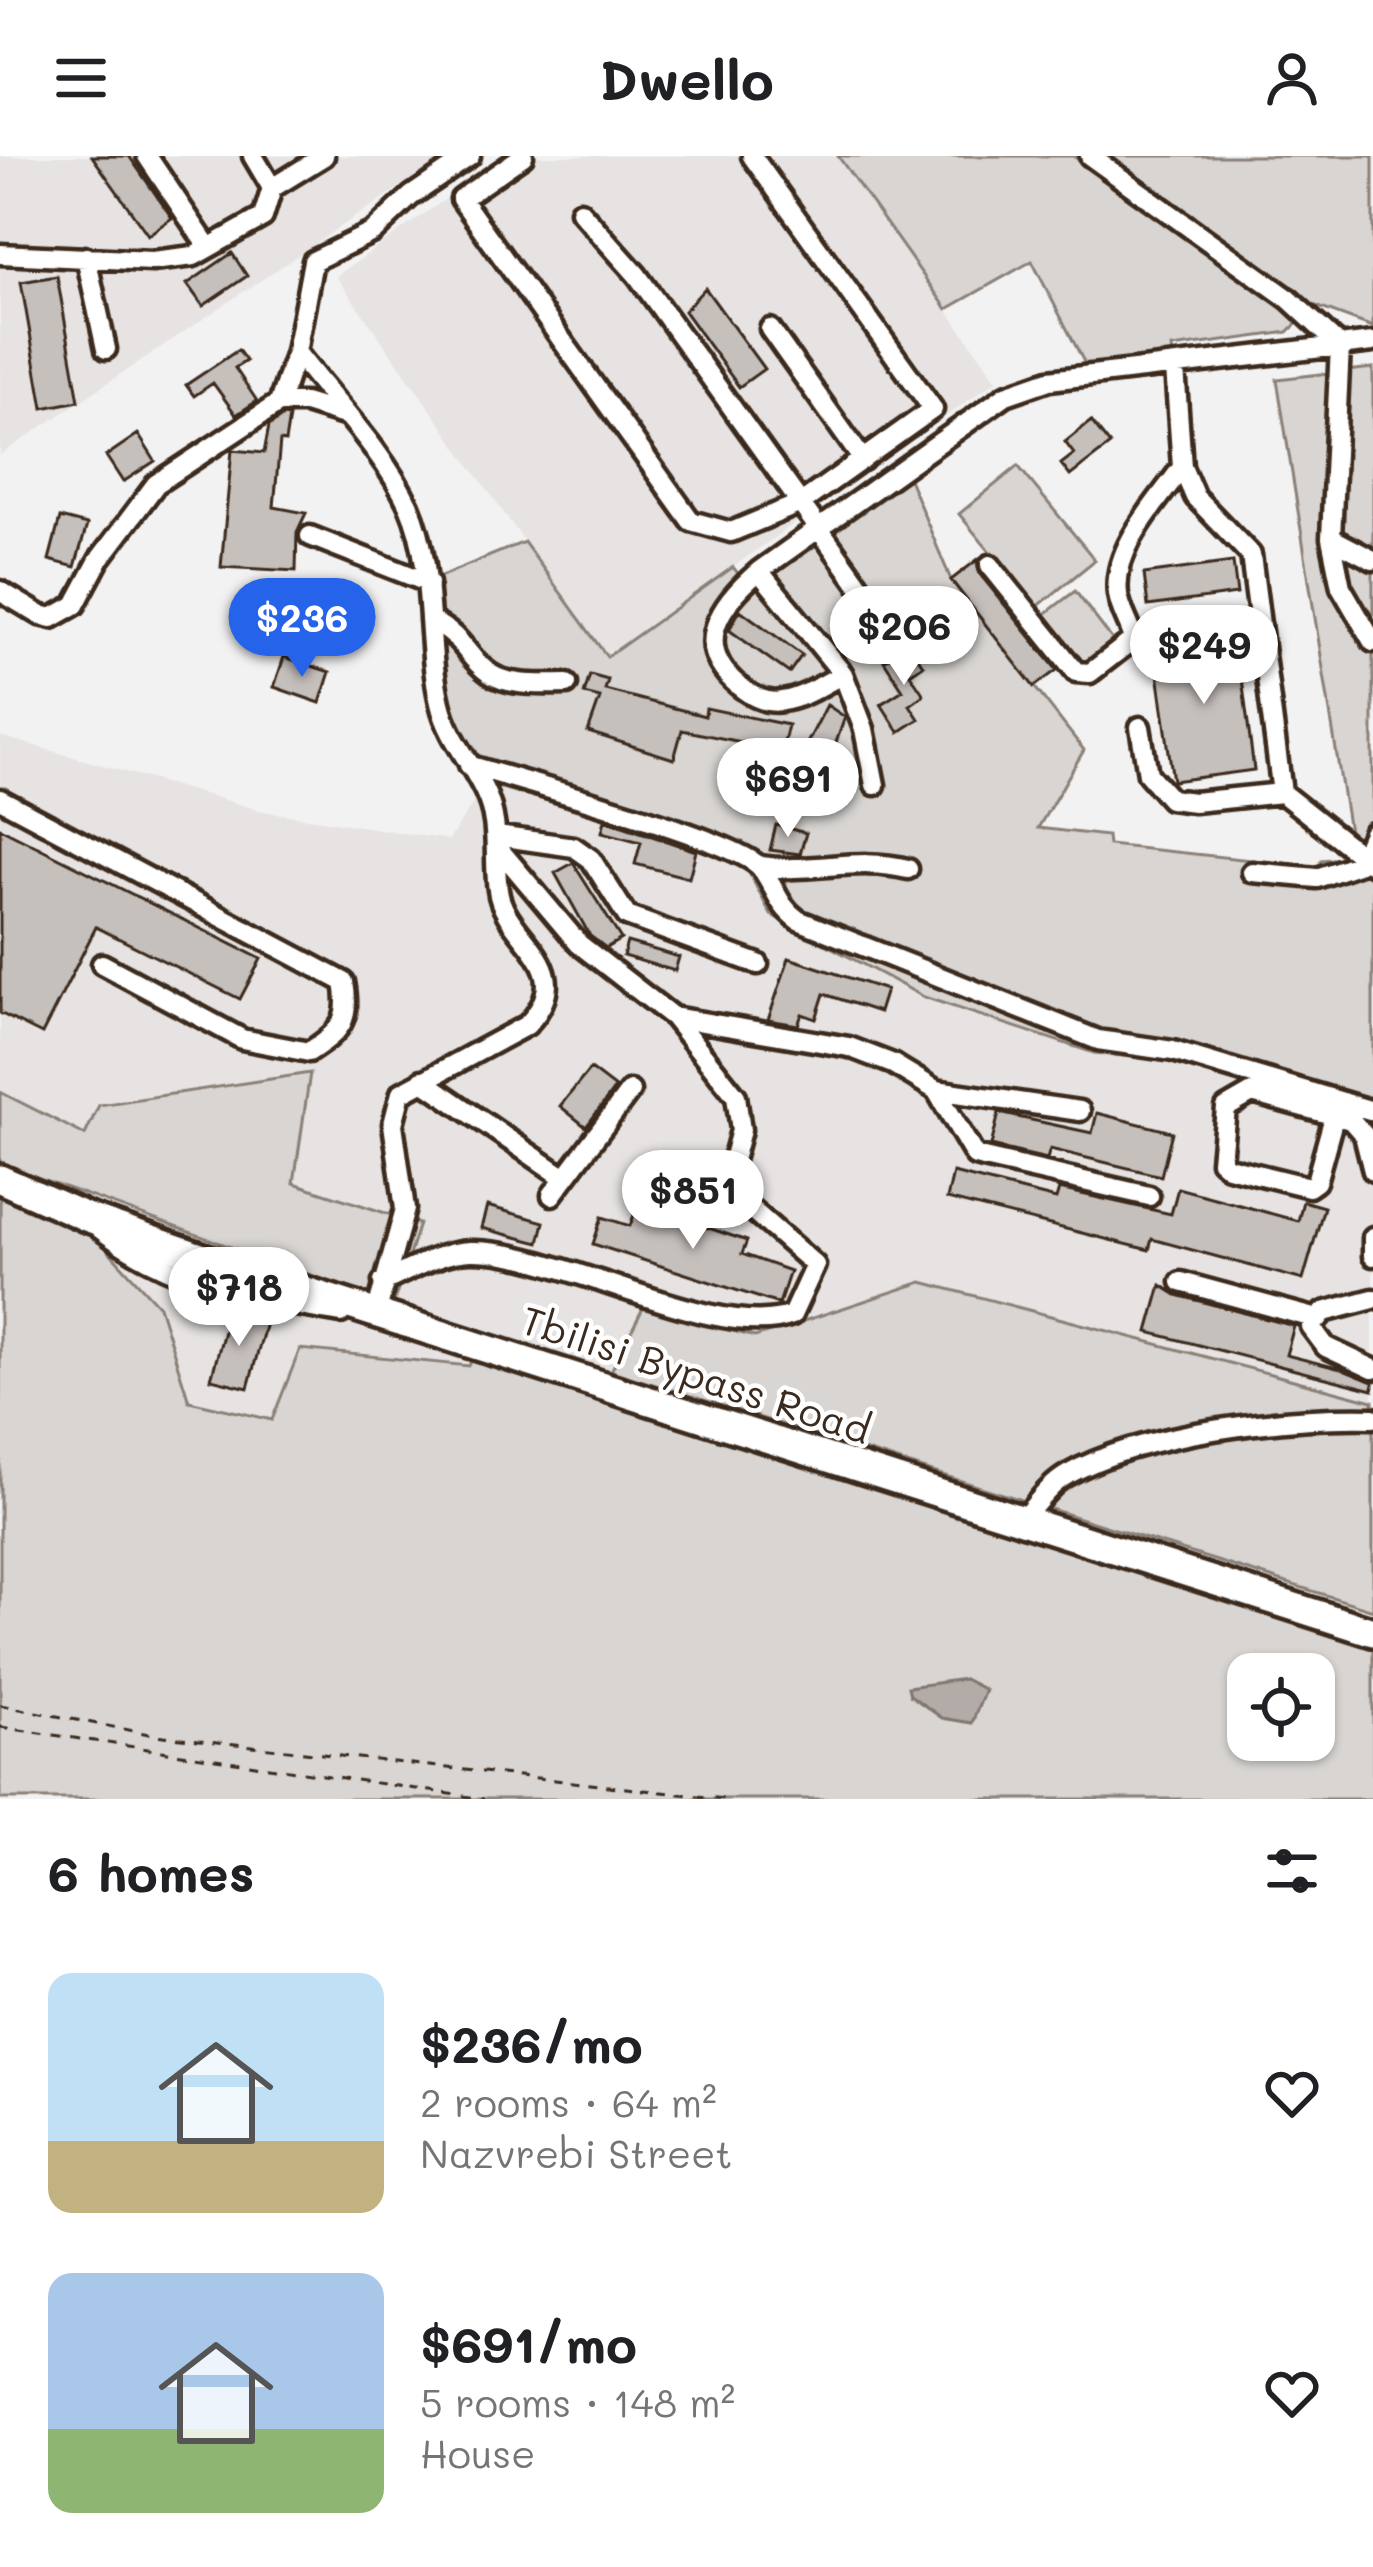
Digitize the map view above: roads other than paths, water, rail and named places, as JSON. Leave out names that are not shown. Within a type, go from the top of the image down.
[{"type":"highway","name":"Tbilisi Bypass Road","points":[[0,1179],[86,1217],[376,1314],[1373,1633]]},
{"type":"street","points":[[147,156],[208,247]]},
{"type":"street","points":[[253,156],[272,188]]},
{"type":"street","points":[[0,254],[152,261],[194,256],[263,217],[272,188],[324,156]]},
{"type":"street","points":[[279,403],[296,352],[313,260],[373,232],[411,196],[470,156]]},
{"type":"street","points":[[523,156],[461,199],[692,521],[731,532],[802,503],[934,409],[752,156]]},
{"type":"street","points":[[1090,156],[1288,298],[1340,346],[1331,538],[1341,587],[1373,642]]},
{"type":"street","points":[[580,212],[637,275],[872,603]]},
{"type":"street","points":[[86,257],[106,350]]},
{"type":"street","points":[[770,328],[862,460]]},
{"type":"street","points":[[843,674],[801,695],[766,702],[728,677],[710,644],[716,619],[728,597],[759,571],[1006,395],[1048,380],[1373,342]]},
{"type":"street","points":[[296,352],[388,470],[410,508],[428,583],[440,702],[451,738],[486,793],[498,843],[498,892],[539,951],[545,982],[542,1009],[526,1025],[401,1093],[394,1108],[405,1209],[376,1314]]},
{"type":"street","points":[[1174,368],[1182,467],[1195,497],[1251,555],[1282,793],[1368,859]]},
{"type":"street","points":[[0,591],[40,615],[64,614],[156,484],[279,403],[304,403],[344,415]]},
{"type":"street","points":[[990,566],[1076,672],[1090,674],[1134,639],[1118,596],[1118,576],[1126,550],[1182,467]]},
{"type":"street","points":[[310,536],[428,583]]},
{"type":"street","points":[[1331,538],[1373,560]]},
{"type":"street","points":[[759,571],[843,674],[864,729],[875,785]]},
{"type":"street","points":[[430,620],[460,635],[490,674],[506,681],[567,684]]},
{"type":"street","points":[[1140,727],[1148,774],[1169,799],[1194,802],[1282,793]]},
{"type":"street","points":[[469,765],[697,836],[760,866],[808,869],[865,860],[908,868]]},
{"type":"street","points":[[0,799],[344,982],[349,1012],[339,1033],[309,1052],[242,1039],[101,964]]},
{"type":"street","points":[[1252,872],[1317,878],[1349,870],[1368,859],[1373,833]]},
{"type":"street","points":[[498,843],[574,847],[591,859],[627,916],[758,964]]},
{"type":"street","points":[[383,1282],[468,1251],[510,1256],[693,1309],[774,1322],[792,1316],[815,1265],[726,1187],[740,1130],[736,1096],[674,1017],[579,944],[498,843]]},
{"type":"street","points":[[760,866],[780,907],[798,920],[1098,1040],[1173,1051],[1354,1114],[1373,1171]]},
{"type":"street","points":[[674,1017],[850,1047],[936,1090],[1080,1111]]},
{"type":"street","points":[[422,1080],[562,1176]]},
{"type":"street","points":[[936,1090],[975,1156],[1149,1196]]},
{"type":"street","points":[[552,1195],[630,1091]]},
{"type":"street","points":[[1252,1094],[1354,1114],[1309,1187],[1228,1167],[1221,1160],[1226,1108],[1237,1097],[1252,1094]]},
{"type":"street","points":[[86,1217],[125,1248],[204,1286],[267,1304],[415,1326]]},
{"type":"street","points":[[1373,1237],[1373,1256]]},
{"type":"street","points":[[1180,1282],[1314,1318],[1373,1298]]},
{"type":"street","points":[[1314,1318],[1314,1335],[1326,1347],[1373,1369]]},
{"type":"street","points":[[1022,1520],[1062,1478],[1114,1456],[1211,1433],[1373,1418]]}]
